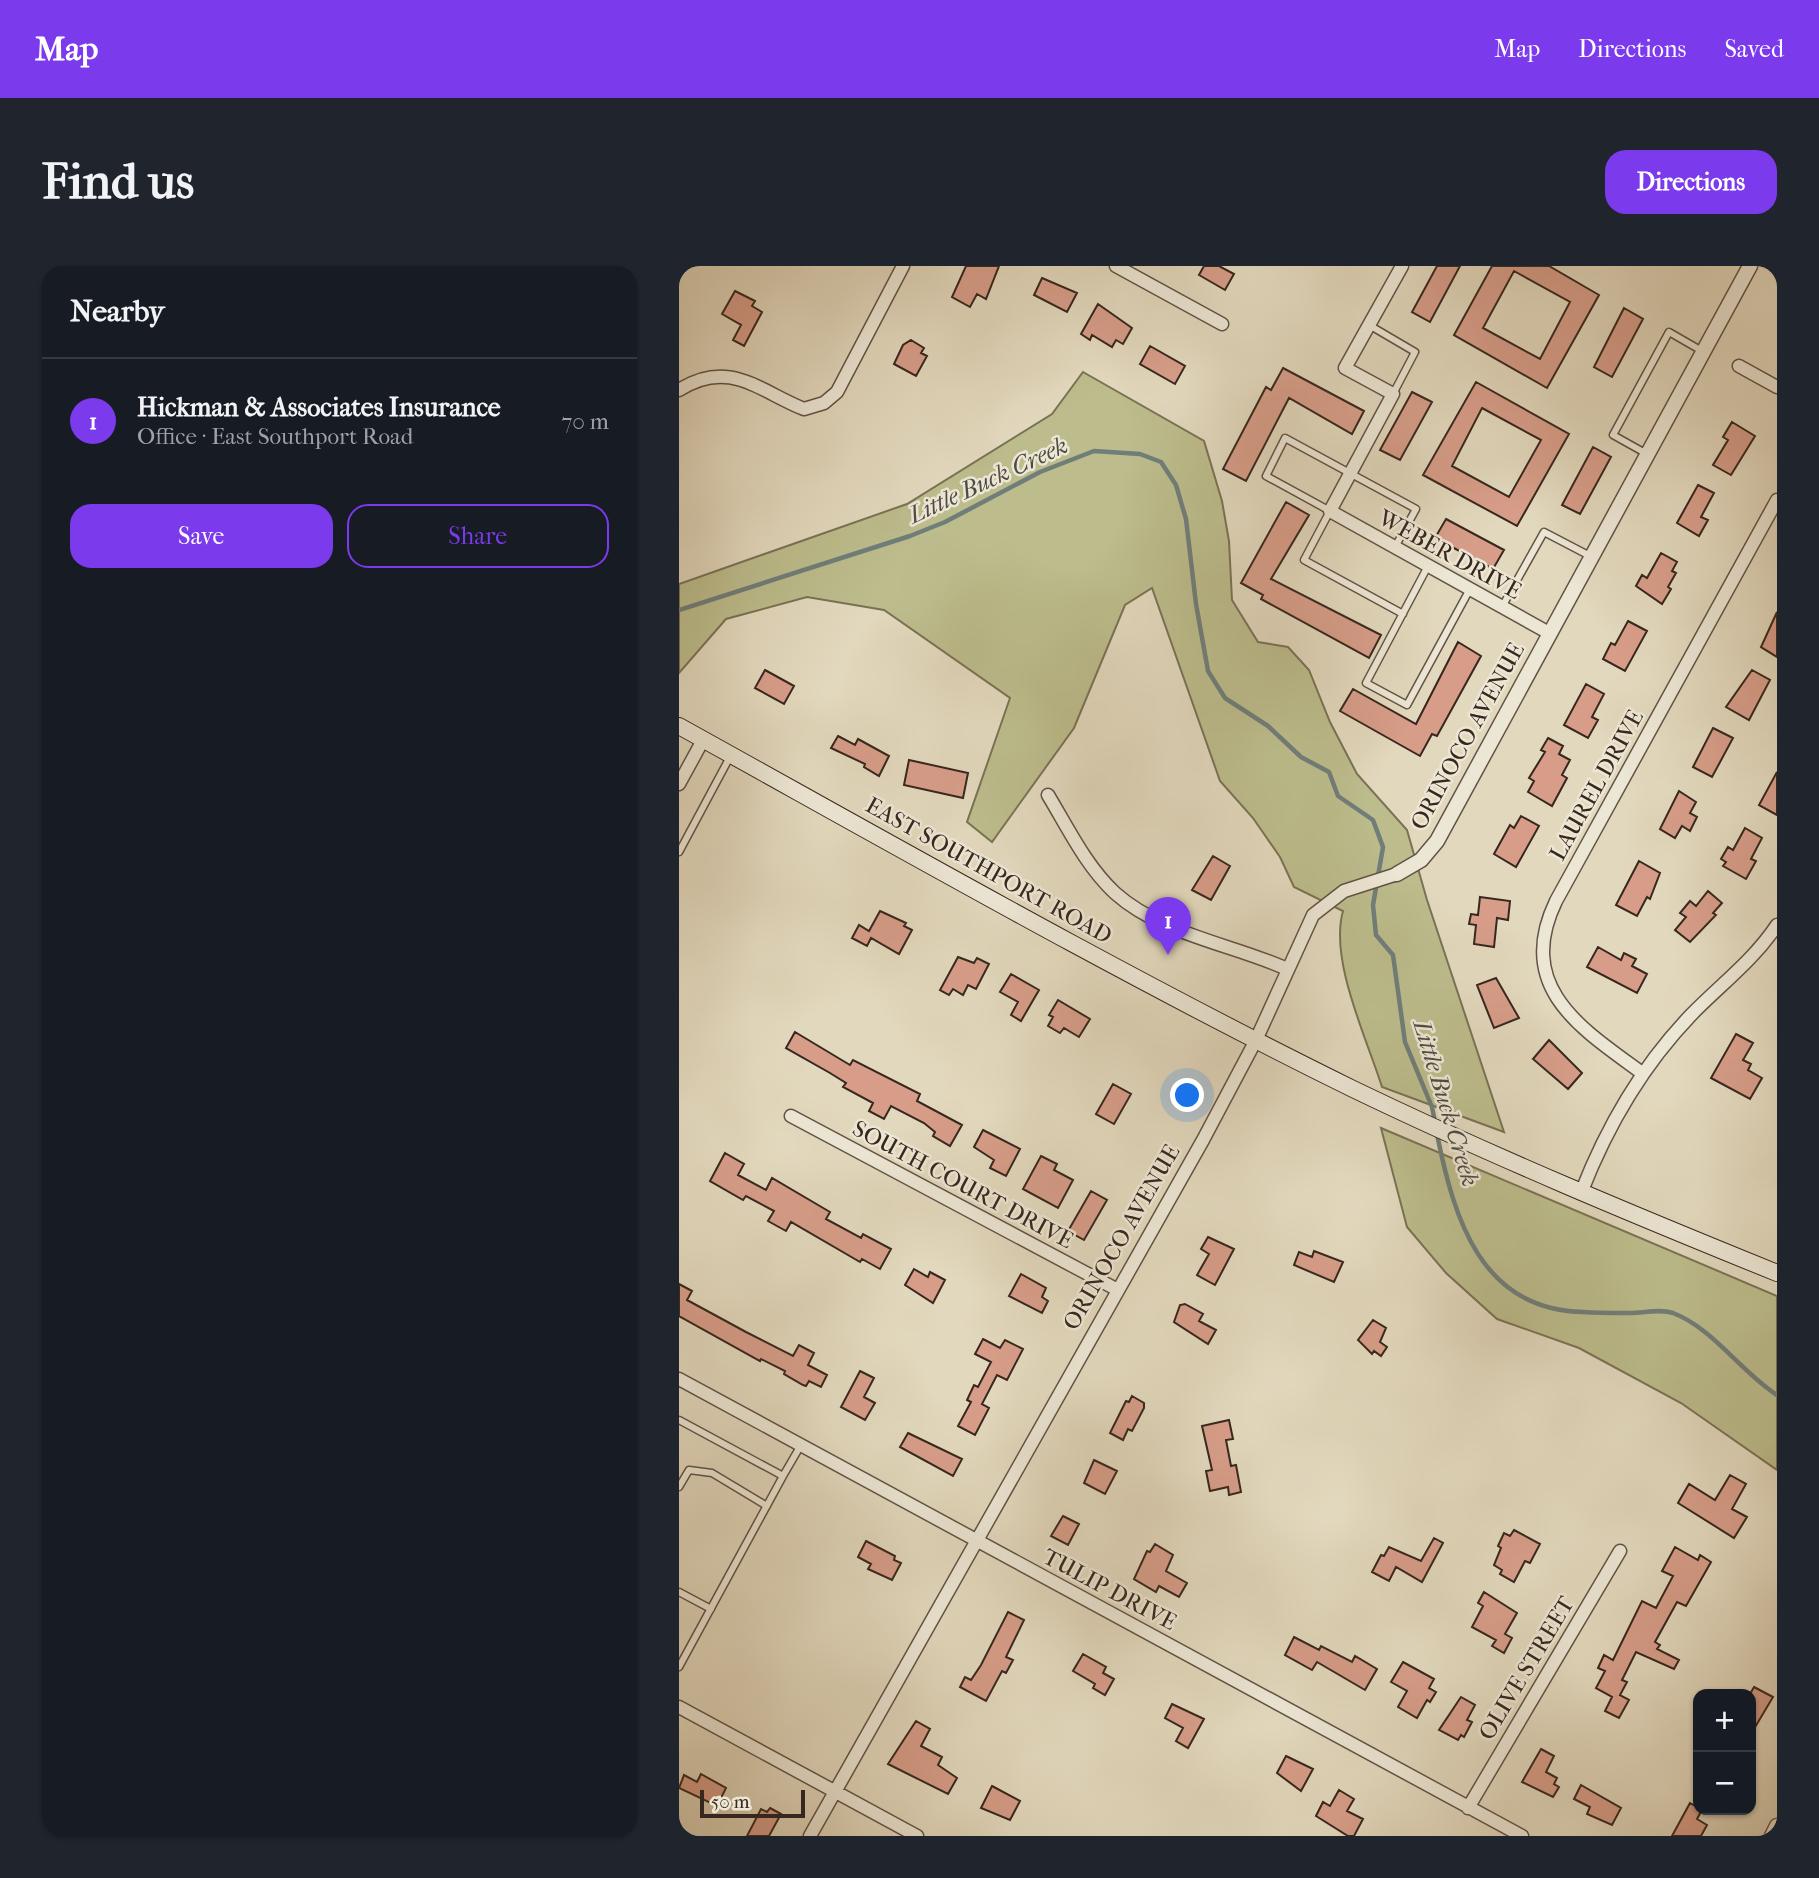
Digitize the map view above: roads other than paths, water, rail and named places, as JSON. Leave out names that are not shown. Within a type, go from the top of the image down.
[{"type":"main road","name":"EAST SOUTHPORT ROAD","points":[[679,726],[1256,1040],[1460,1140],[1777,1273]]},
{"type":"street","points":[[679,390],[709,377],[736,376],[804,409],[824,403],[837,392],[903,266]]},
{"type":"street","points":[[1116,266],[1137,271],[1222,324]]},
{"type":"street","points":[[1330,511],[1392,394],[1345,368],[1402,266]]},
{"type":"street","name":"ORINOCO AVENUE","points":[[810,1836],[974,1540],[1203,1140],[1256,1040],[1313,915],[1344,891],[1398,874],[1421,860],[1437,841],[1750,266]]},
{"type":"street","points":[[1739,366],[1777,387]]},
{"type":"street","name":"LAUREL DRIVE","points":[[1643,1073],[1576,1025],[1564,1010],[1548,976],[1546,932],[1561,891],[1777,500]]},
{"type":"street","name":"WEBER DRIVE","points":[[1330,511],[1549,633]]},
{"type":"street","points":[[679,784],[703,740]]},
{"type":"street","points":[[1048,796],[1089,862],[1117,894],[1178,929],[1287,969]]},
{"type":"street","points":[[1581,1193],[1611,1124],[1643,1073],[1692,1014],[1753,956],[1777,925]]},
{"type":"street","name":"SOUTH COURT DRIVE","points":[[791,1116],[1116,1289]]},
{"type":"street","name":"TULIP DRIVE","points":[[679,1379],[1522,1836]]},
{"type":"street","name":"OLIVE STREET","points":[[1468,1808],[1620,1551]]},
{"type":"street","points":[[679,1707],[917,1836]]},
{"type":"street","points":[[1772,1836],[1777,1826]]},
{"type":"lane","points":[[1369,325],[1415,352],[1392,394]]},
{"type":"lane","points":[[1647,454],[1613,435],[1669,332],[1704,351]]},
{"type":"lane","points":[[1395,547],[1416,509],[1285,438],[1266,476],[1330,511],[1304,560],[1403,614]]},
{"type":"lane","points":[[1502,607],[1543,532],[1591,557]]},
{"type":"lane","points":[[1428,566],[1366,683],[1407,705],[1470,589]]},
{"type":"lane","points":[[679,852],[731,755]]},
{"type":"lane","points":[[679,1420],[783,1476]]},
{"type":"lane","points":[[679,1667],[801,1446]]},
{"type":"lane","points":[[679,1487],[689,1470],[712,1473],[767,1506]]},
{"type":"lane","points":[[679,1591],[711,1609]]},
{"type":"lane","points":[[679,1650],[686,1654]]},
{"type":"waterway","name":"Little Buck Creek","points":[[679,610],[910,536],[945,522],[1040,472],[1094,451],[1140,454],[1161,462],[1176,485],[1186,519],[1196,604],[1208,671],[1225,698],[1268,726],[1301,757],[1329,772],[1338,796],[1373,820],[1383,847],[1373,905],[1376,935],[1393,955],[1405,1042],[1432,1107],[1435,1122]]},
{"type":"waterway","name":"Little Buck Creek","points":[[1437,1134],[1444,1166],[1464,1227],[1478,1254],[1496,1277],[1520,1295],[1548,1307],[1583,1312],[1673,1313],[1701,1329],[1777,1395]]},
{"type":"place","name":"Hickman & Associates Insurance","points":[[1168,955]]}]
